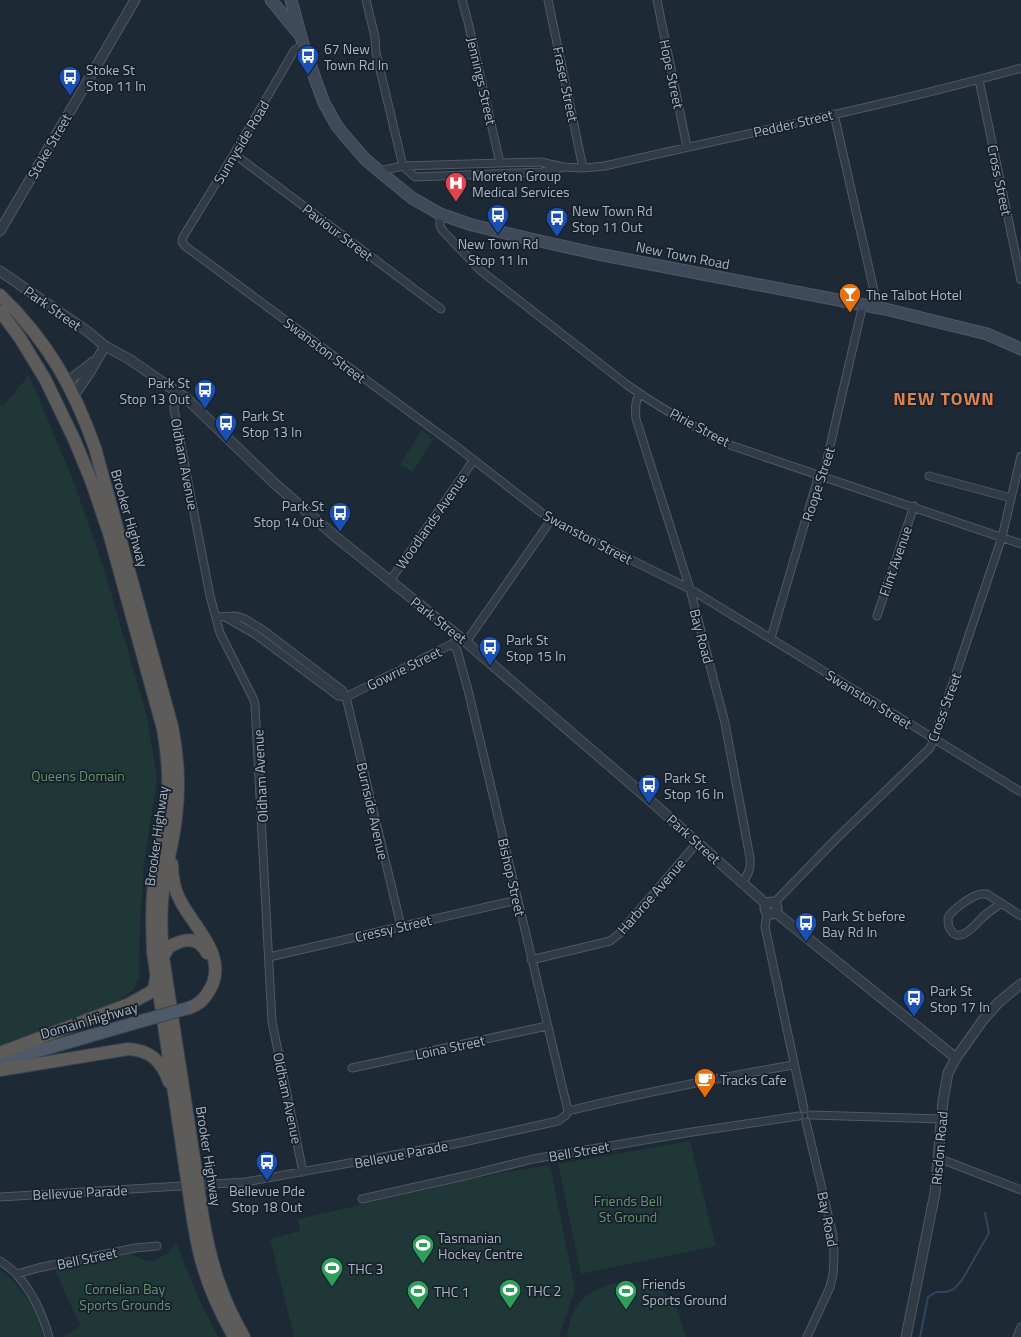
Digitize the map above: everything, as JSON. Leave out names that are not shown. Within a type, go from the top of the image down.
[{"type":"highway","name":"Brooker Highway","points":[[0,295],[33,331],[57,364],[74,395],[86,423],[95,448],[172,726],[177,752],[178,797],[174,832],[161,908],[163,957],[198,1220],[208,1246],[222,1293],[232,1316],[244,1337]]},
{"type":"highway","name":"Brooker Highway","points":[[0,311],[20,338],[45,379],[92,480],[158,707],[167,754],[168,797],[165,825],[154,883],[152,905],[153,952],[177,1110],[190,1166]]},
{"type":"highway","points":[[67,382],[62,397],[73,427],[74,439]]},
{"type":"highway","points":[[174,832],[176,838],[172,858],[174,885],[179,899],[210,947],[215,961],[215,974],[210,990],[198,1004],[186,1009]]},
{"type":"highway","points":[[163,957],[169,946],[176,942],[191,940],[199,942],[209,956],[210,972],[205,988],[195,1002],[186,1009]]},
{"type":"highway","points":[[0,1053],[129,1004],[154,988],[156,971]]},
{"type":"highway","points":[[0,1070],[109,1051],[128,1049],[138,1050],[149,1053],[156,1059],[162,1068],[168,1078],[177,1110]]},
{"type":"highway","points":[[198,1220],[202,1265],[221,1314],[234,1337]]},
{"type":"main road","points":[[271,0],[302,40]]},
{"type":"main road","name":"New Town Road","points":[[291,0],[302,40],[324,103],[344,136],[365,159],[412,198],[440,214],[472,225],[598,254],[868,306],[987,334],[1021,349]]},
{"type":"main road","name":"Domain Highway","points":[[0,1062],[186,1009]]},
{"type":"street","name":"Stoke Street","points":[[0,230],[135,0]]},
{"type":"street","points":[[366,0],[375,37],[376,53],[403,166]]},
{"type":"street","name":"Jennings Street","points":[[462,0],[500,162]]},
{"type":"street","name":"Fraser Street","points":[[548,0],[583,168]]},
{"type":"street","name":"Hope Street","points":[[657,0],[687,147]]},
{"type":"street","name":"Sunnyside Road","points":[[182,242],[183,237],[302,40]]},
{"type":"street","name":"Pedder Street","points":[[379,171],[403,166],[500,162],[541,162],[563,167],[583,168],[604,166],[979,80],[1021,68]]},
{"type":"street","name":"Cross Street","points":[[979,80],[1021,280]]},
{"type":"street","name":"Roope Street","points":[[771,638],[817,481],[824,472],[868,306],[875,295],[834,114]]},
{"type":"street","name":"Paviour Street","points":[[234,154],[441,310]]},
{"type":"street","name":"Pedder Street","points":[[403,166],[415,177],[542,172],[563,167]]},
{"type":"street","name":"Pirie Street","points":[[440,214],[440,226],[443,231],[480,270],[639,394],[710,435],[730,444],[1021,544]]},
{"type":"street","name":"Swanston Street","points":[[182,242],[185,246],[456,447],[551,520],[690,589],[1021,792]]},
{"type":"street","name":"Park Street","points":[[0,271],[87,331],[105,346],[174,389],[274,483],[390,581],[463,640],[653,803],[771,908],[956,1058]]},
{"type":"street","points":[[74,395],[90,372],[105,346]]},
{"type":"street","points":[[67,382],[96,360]]},
{"type":"street","points":[[57,364],[64,371],[69,373],[82,370]]},
{"type":"street","name":"Oldham Avenue","points":[[174,389],[174,410],[210,596],[220,633],[256,704],[272,1022],[303,1172]]},
{"type":"street","name":"Bay Road","points":[[639,394],[636,401],[636,419],[690,589],[725,723],[751,867],[742,882]]},
{"type":"street","name":"Cross Street","points":[[771,908],[835,840],[930,748],[1002,537],[1021,456]]},
{"type":"street","name":"Woodlands Avenue","points":[[390,581],[473,461]]},
{"type":"street","points":[[929,476],[1011,498]]},
{"type":"street","name":"Flint Avenue","points":[[877,616],[914,506]]},
{"type":"street","points":[[463,640],[551,520]]},
{"type":"street","points":[[216,617],[225,617],[255,634],[338,696],[346,697]]},
{"type":"street","name":"Gowrie Street","points":[[346,697],[452,644],[463,640]]},
{"type":"street","name":"Bishop Street","points":[[452,644],[457,650],[468,690],[568,1111]]},
{"type":"street","name":"Burnside Avenue","points":[[346,697],[401,926]]},
{"type":"street","name":"Harbroe Avenue","points":[[531,960],[610,941],[619,934],[698,843]]},
{"type":"street","points":[[1000,904],[969,932],[964,934],[956,934],[948,925],[948,917],[954,911],[973,897],[981,894],[987,894],[1000,904],[1021,916]]},
{"type":"street","name":"Cressy Street","points":[[269,958],[517,900]]},
{"type":"street","points":[[771,908],[765,927],[793,1065],[804,1109]]},
{"type":"street","name":"Risdon Road","points":[[906,1337],[935,1193],[943,1101],[948,1073],[956,1058],[983,1020],[999,1002],[1021,984]]},
{"type":"street","name":"Loina Street","points":[[352,1068],[547,1026]]},
{"type":"street","name":"Bellevue Parade","points":[[0,1196],[246,1182],[459,1143],[558,1121],[566,1115],[568,1111],[682,1085],[793,1065]]},
{"type":"street","points":[[804,1109],[810,1111],[811,1115]]},
{"type":"street","points":[[804,1109],[800,1112],[799,1116],[802,1121],[806,1122],[810,1119],[811,1115]]},
{"type":"street","points":[[811,1115],[942,1119]]},
{"type":"street","name":"Bell Street","points":[[362,1199],[552,1156],[692,1132],[799,1116]]},
{"type":"street","name":"Bay Road","points":[[806,1122],[833,1235],[834,1256],[833,1274],[830,1287],[807,1337]]},
{"type":"street","points":[[938,1158],[1021,1190]]},
{"type":"street","name":"Bell Street","points":[[17,1274],[38,1268],[135,1248],[157,1246]]},
{"type":"street","points":[[0,1261],[17,1274],[34,1300],[40,1310],[48,1337]]},
{"type":"street","points":[[1017,1337],[1021,1327]]},
{"type":"green space","name":"Queens Domain","points":[[29,375],[75,485],[105,572],[147,717],[157,778],[144,863],[140,924],[139,978],[133,990],[117,1002],[0,1046],[0,406],[4,405]]},
{"type":"green space","points":[[422,430],[430,436],[429,438],[434,439],[412,472],[400,464]]},
{"type":"green space","name":"Friends Bell St Ground","points":[[690,1141],[716,1246],[581,1274],[558,1164]]},
{"type":"green space","name":"Tasmanian Hockey Centre","points":[[550,1165],[575,1290],[559,1337],[294,1337],[270,1239],[300,1231],[298,1219],[500,1173]]},
{"type":"green space","name":"Cornelian Bay Sports Grounds","points":[[176,1243],[199,1299],[218,1337],[64,1337],[80,1326],[55,1270],[131,1254],[143,1260],[153,1261],[168,1253]]},
{"type":"green space","points":[[0,1270],[13,1280],[37,1312],[43,1337],[0,1337]]},
{"type":"green space","name":"Friends Sports Ground","points":[[624,1280],[643,1282],[662,1290],[677,1307],[686,1337],[567,1337],[574,1312],[578,1304],[584,1298],[598,1289]]},
{"type":"waterway","points":[[920,1337],[928,1297],[936,1292],[946,1292],[954,1289],[962,1280],[989,1233],[985,1213]]},
{"type":"place","name":"67 New Town Rd In","points":[[308,76]]},
{"type":"place","name":"Stoke St Stop 11 In","points":[[70,96]]},
{"type":"place","name":"Moreton Group Medical Services","points":[[456,202]]},
{"type":"place","name":"New Town Rd Stop 11 In","points":[[498,234]]},
{"type":"place","name":"New Town Rd Stop 11 Out","points":[[557,238]]},
{"type":"place","name":"The Talbot Hotel","points":[[850,314]]},
{"type":"place","name":"Park St Stop 13 Out","points":[[205,410]]},
{"type":"place","name":"Park St Stop 13 In","points":[[226,442]]},
{"type":"place","name":"Park St Stop 14 Out","points":[[340,532]]},
{"type":"place","name":"Park St Stop 15 In","points":[[490,666]]},
{"type":"place","name":"Park St Stop 16 In","points":[[649,804]]},
{"type":"place","name":"Park St before Bay Rd In","points":[[806,942]]},
{"type":"place","name":"Park St Stop 17 In","points":[[914,1018]]},
{"type":"place","name":"Tracks Cafe","points":[[705,1098]]},
{"type":"place","name":"Bellevue Pde Stop 18 Out","points":[[267,1182]]},
{"type":"place","name":"Tasmanian Hockey Centre","points":[[423,1264]]},
{"type":"place","name":"THC 3","points":[[332,1288]]},
{"type":"place","name":"THC 1","points":[[418,1310]]},
{"type":"place","name":"THC 2","points":[[510,1310]]},
{"type":"place","name":"Friends Sports Ground","points":[[626,1310]]},
{"type":"district","name":"NEW TOWN","points":[[944,398]]}]
